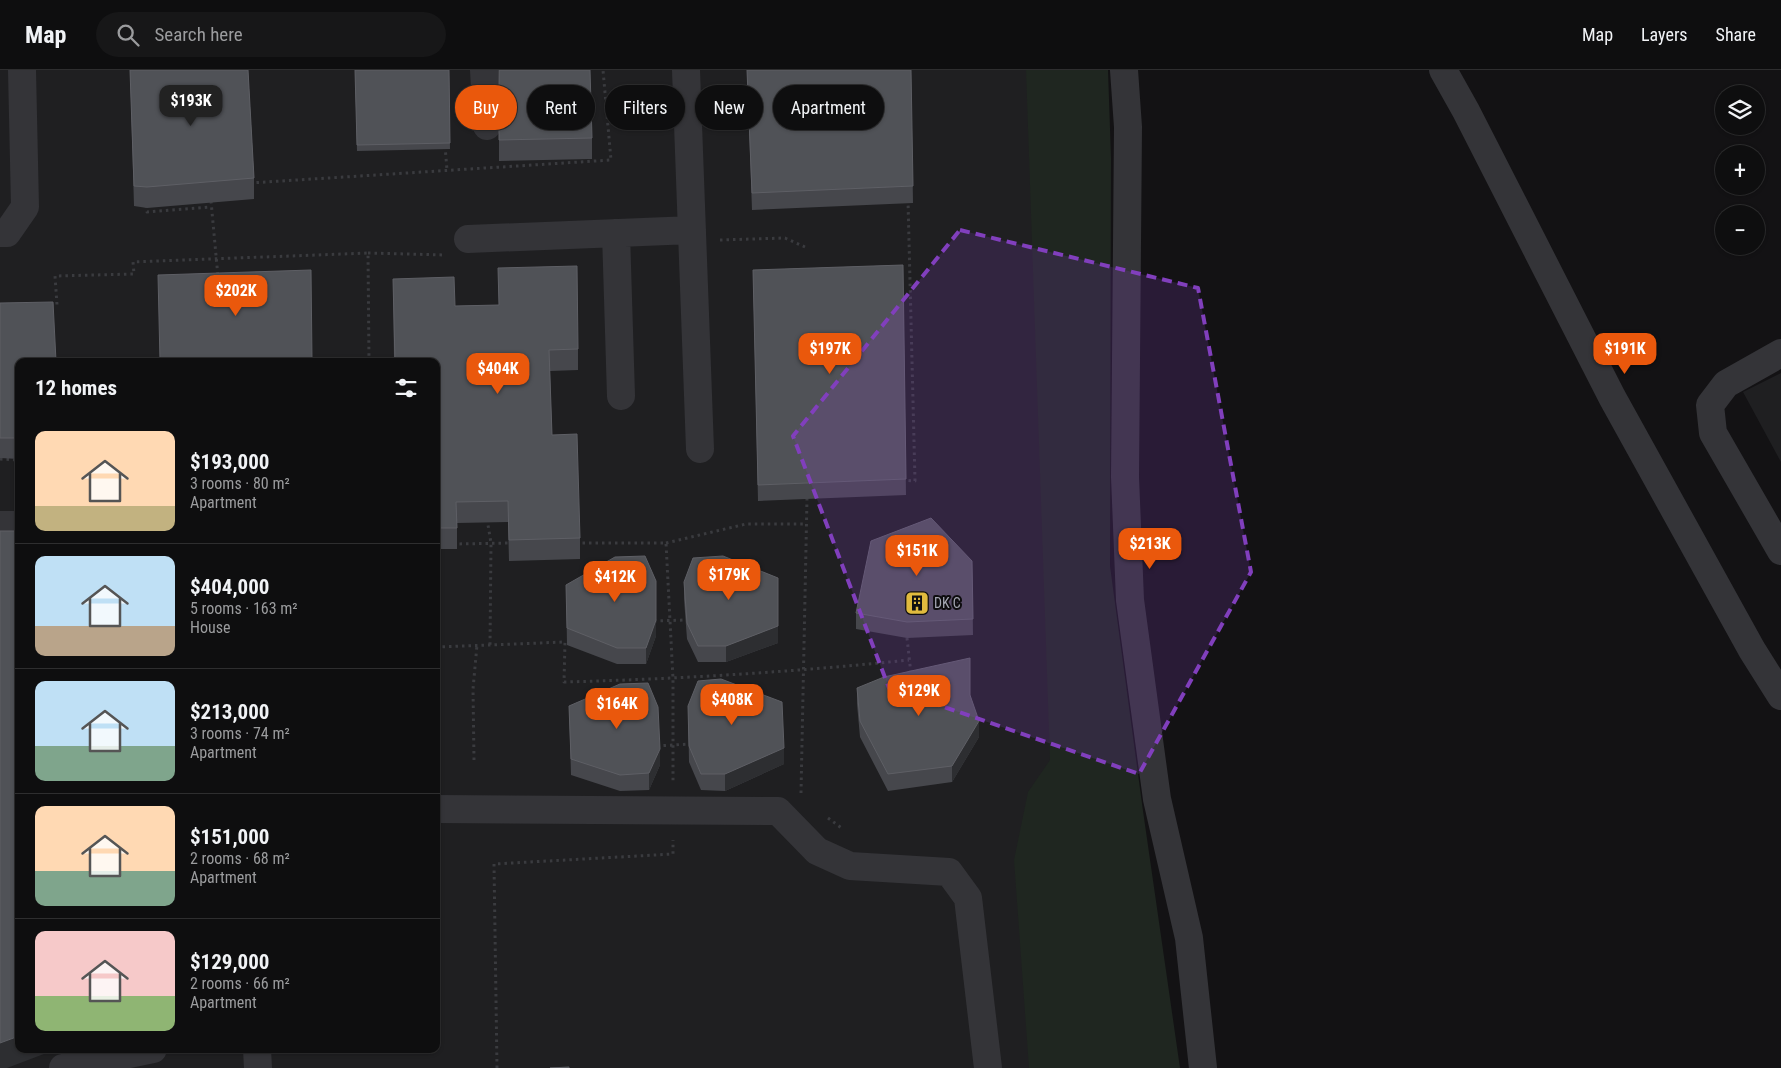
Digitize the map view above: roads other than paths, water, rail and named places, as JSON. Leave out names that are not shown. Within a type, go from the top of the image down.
[{"type":"street","points":[[0,233],[7,233],[25,206],[22,70]]},
{"type":"street","points":[[484,70],[485,85]]},
{"type":"street","points":[[686,70],[700,449]]},
{"type":"street","points":[[1124,70],[1128,127],[1125,477],[1130,600],[1158,799],[1189,938],[1203,1068]]},
{"type":"street","points":[[1443,70],[1466,111],[1612,397],[1752,650],[1781,696]]},
{"type":"street","points":[[468,239],[616,233],[692,237]]},
{"type":"street","points":[[616,233],[621,396]]},
{"type":"street","points":[[1781,353],[1726,384],[1710,405],[1713,433],[1781,552]]},
{"type":"street","points":[[0,525],[15,525]]},
{"type":"street","points":[[440,809],[778,811],[817,851],[850,866],[949,872],[968,898],[988,1068]]},
{"type":"street","points":[[63,1068],[134,1053]]},
{"type":"street","points":[[257,1053],[258,1068]]},
{"type":"place","name":"DK C","points":[[917,603]]}]
